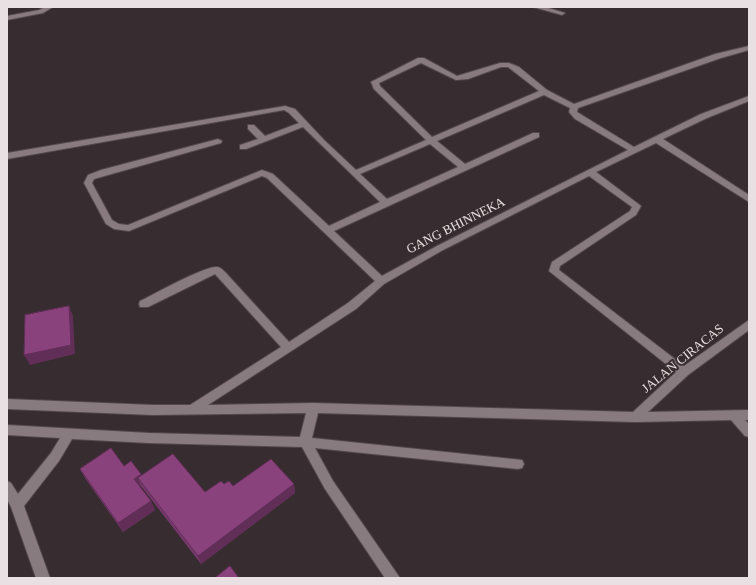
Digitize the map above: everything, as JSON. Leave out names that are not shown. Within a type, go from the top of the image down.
[{"type":"street","points":[[7,18],[40,12],[50,7]]},
{"type":"street","points":[[536,7],[562,13]]},
{"type":"street","points":[[463,167],[443,152],[374,84],[375,82],[421,60],[456,78],[465,77],[500,65],[509,65],[544,92],[574,107],[718,56],[749,48]]},
{"type":"street","points":[[356,173],[544,92]]},
{"type":"street","name":"GANG BHINNEKA","points":[[194,408],[352,306],[382,280],[440,248],[590,172],[658,140],[704,116],[749,98]]},
{"type":"street","points":[[574,107],[573,112],[578,117],[635,151]]},
{"type":"street","points":[[7,156],[285,108],[292,111],[321,142],[356,173],[386,203]]},
{"type":"street","points":[[243,147],[305,124]]},
{"type":"street","points":[[251,127],[263,139]]},
{"type":"street","points":[[328,230],[463,167],[536,135]]},
{"type":"street","points":[[658,140],[749,199]]},
{"type":"street","points":[[218,141],[104,172],[91,177],[88,183],[109,222],[117,227],[129,228],[262,173],[270,176],[382,280]]},
{"type":"street","points":[[590,172],[637,206],[633,214],[555,264],[554,271],[684,372]]},
{"type":"street","points":[[144,304],[204,274],[216,270],[222,274],[255,309],[288,348]]},
{"type":"street","name":"JALAN CIRACAS","points":[[635,417],[684,372],[749,324]]},
{"type":"street","points":[[7,404],[153,410],[194,408],[312,408],[635,417],[749,416]]},
{"type":"street","points":[[312,408],[305,442],[329,485],[393,578]]},
{"type":"street","points":[[734,416],[749,432]]},
{"type":"street","points":[[7,430],[149,438],[305,442],[518,464]]},
{"type":"street","points":[[17,505],[56,457],[69,434]]},
{"type":"street","points":[[7,487],[17,505],[43,578]]},
{"type":"building","points":[[69,306],[71,345],[24,355],[25,315]]},
{"type":"building","points":[[111,448],[124,466],[131,461],[141,474],[134,479],[151,501],[118,523],[80,469]]},
{"type":"building","points":[[173,454],[205,492],[221,481],[224,484],[229,481],[233,486],[271,459],[294,484],[198,556],[138,478]]},
{"type":"building","points":[[230,566],[239,578],[215,578]]}]
